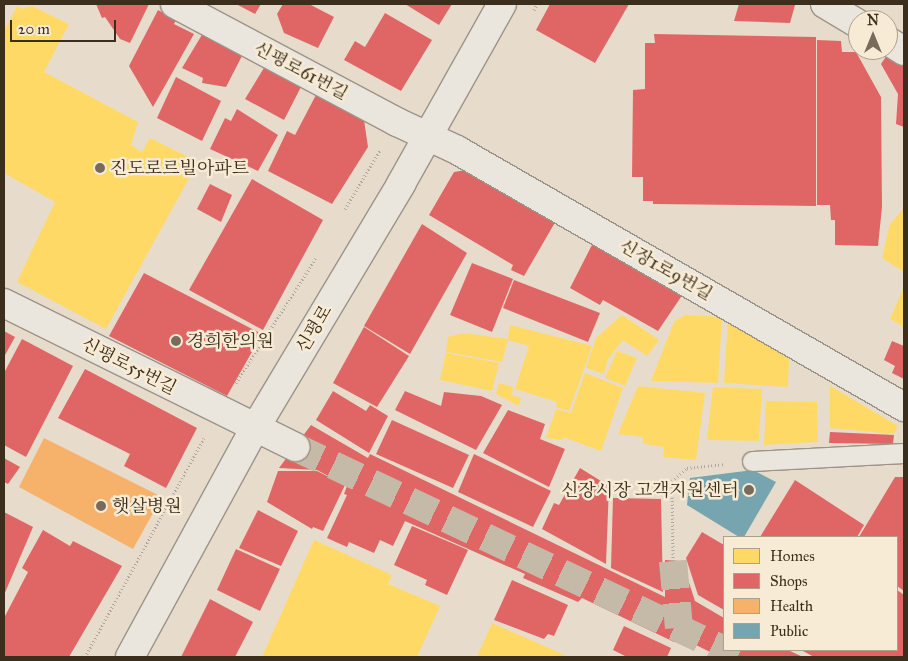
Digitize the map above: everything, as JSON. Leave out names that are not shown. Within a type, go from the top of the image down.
[{"type":"street","name":"신평로61번길","points":[[175,4],[397,122],[428,134]]},
{"type":"street","name":"신평로","points":[[130,657],[254,430],[502,4]]},
{"type":"street","points":[[825,4],[848,18]]},
{"type":"street","name":"신장1로9번길","points":[[428,134],[904,407]]},
{"type":"street","name":"신평로55번길","points":[[4,303],[254,430],[295,447]]},
{"type":"lane","points":[[752,461],[904,454]]},
{"type":"path","points":[[342,215],[397,122]]},
{"type":"path","points":[[85,657],[218,412],[322,249]]},
{"type":"path","points":[[673,561],[672,481],[686,468],[752,461]]},
{"type":"building: Homes","name":"진도로르빌아파트","points":[[17,6],[22,9],[32,6],[69,24],[44,72],[138,122],[131,145],[142,152],[150,138],[198,162],[106,329],[17,282],[55,202],[4,173],[4,32]]},
{"type":"building: Homes","points":[[904,208],[904,272],[882,258],[890,224]]},
{"type":"building: Homes","points":[[904,286],[904,327],[890,319]]},
{"type":"building: Homes","points":[[622,315],[659,340],[647,356],[623,340],[608,359],[604,374],[586,368],[596,338]]},
{"type":"building: Homes","points":[[685,315],[722,317],[718,383],[651,381],[674,322]]},
{"type":"building: Homes","points":[[728,320],[789,359],[788,387],[724,383]]},
{"type":"building: Homes","points":[[510,325],[592,346],[569,411],[556,407],[557,402],[515,389],[529,346],[508,340],[502,362],[446,352],[448,337],[464,333],[508,339]]},
{"type":"building: Homes","points":[[617,351],[637,358],[625,386],[605,378]]},
{"type":"building: Homes","points":[[446,353],[499,363],[492,391],[440,380]]},
{"type":"building: Homes","points":[[585,373],[623,388],[601,451],[563,437],[562,440],[546,438],[556,409],[571,413]]},
{"type":"building: Homes","points":[[499,383],[513,387],[512,395],[521,398],[519,406],[496,394]]},
{"type":"building: Homes","points":[[638,386],[705,393],[696,460],[663,457],[664,447],[643,444],[643,437],[618,434]]},
{"type":"building: Homes","points":[[830,386],[898,426],[894,434],[830,428]]},
{"type":"building: Homes","points":[[713,387],[762,389],[759,441],[707,440]]},
{"type":"building: Homes","points":[[766,401],[817,402],[818,442],[764,445]]},
{"type":"building: Homes","points":[[314,540],[392,575],[388,584],[440,606],[417,657],[262,657]]},
{"type":"building: Homes","points":[[492,623],[569,657],[477,657]]},
{"type":"building: Shops","points":[[96,4],[149,4],[130,43],[120,39],[105,17],[102,18]]},
{"type":"building: Shops","points":[[236,4],[261,4],[255,14]]},
{"type":"building: Shops","points":[[283,4],[309,4],[334,17],[318,48],[284,33],[277,14]]},
{"type":"building: Shops","points":[[405,4],[452,4],[439,25]]},
{"type":"building: Shops","points":[[550,4],[629,4],[595,63],[536,30]]},
{"type":"building: Shops","points":[[739,4],[795,5],[790,23],[734,21]]},
{"type":"building: Shops","points":[[158,10],[176,20],[174,24],[194,34],[153,107],[129,66]]},
{"type":"building: Shops","points":[[385,13],[432,40],[401,91],[344,60],[355,41],[365,47]]},
{"type":"building: Shops","points":[[203,33],[243,54],[226,87],[202,83],[203,78],[182,68]]},
{"type":"building: Shops","points":[[654,34],[816,37],[816,206],[653,204],[653,201],[643,201],[643,177],[632,177],[633,90],[645,89],[645,43],[655,43]]},
{"type":"building: Shops","points":[[817,40],[841,41],[842,52],[848,52],[848,60],[860,60],[881,97],[882,207],[878,246],[835,245],[835,220],[831,220],[830,205],[817,205]]},
{"type":"building: Shops","points":[[898,59],[904,63],[904,127],[896,124],[898,94],[881,64],[884,60]]},
{"type":"building: Shops","points":[[267,63],[303,83],[284,120],[245,99]]},
{"type":"building: Shops","points":[[176,77],[221,101],[202,141],[157,118]]},
{"type":"building: Shops","points":[[317,93],[364,120],[368,147],[332,204],[268,171],[287,131],[295,135]]},
{"type":"building: Shops","points":[[237,109],[278,135],[258,171],[210,149],[225,118],[231,121]]},
{"type":"building: Shops","points":[[473,169],[557,219],[524,276],[511,270],[513,265],[429,215],[454,172]]},
{"type":"building: Shops","points":[[252,179],[323,220],[263,330],[189,290]]},
{"type":"building: Shops","points":[[210,184],[232,195],[221,222],[197,209]]},
{"type":"building: Shops","points":[[422,224],[467,253],[410,354],[364,326]]},
{"type":"building: Shops","points":[[594,241],[683,294],[658,331],[603,300],[600,305],[570,288]]},
{"type":"building: Shops","points":[[472,263],[513,279],[492,332],[450,315]]},
{"type":"building: Shops","points":[[144,273],[262,334],[227,396],[109,336]]},
{"type":"building: Shops","points":[[514,280],[600,313],[588,342],[503,308]]},
{"type":"building: Shops","points":[[364,327],[409,356],[377,407],[333,383]]},
{"type":"building: Shops","points":[[4,331],[15,337],[4,357]]},
{"type":"building: Shops","points":[[22,339],[73,366],[26,457],[4,445],[4,373]]},
{"type":"building: Shops","points":[[892,341],[904,346],[904,379],[892,373],[895,366],[884,360]]},
{"type":"building: Shops","points":[[85,369],[197,428],[166,488],[124,466],[130,454],[58,418]]},
{"type":"building: Shops","points":[[333,391],[366,411],[370,405],[388,416],[369,453],[316,420]]},
{"type":"building: Shops","points":[[405,391],[441,406],[444,392],[481,396],[502,405],[476,450],[395,410]]},
{"type":"building: Shops","points":[[508,410],[545,424],[540,439],[565,449],[549,487],[483,453]]},
{"type":"building: Shops","points":[[392,420],[469,455],[453,488],[376,454]]},
{"type":"building: Shops","points":[[311,425],[368,458],[370,454],[665,597],[665,560],[682,561],[695,601],[723,617],[723,651],[790,651],[803,657],[720,657],[686,640],[674,642],[582,598],[578,602],[523,578],[525,574],[405,521],[393,546],[380,540],[374,553],[349,542],[347,547],[327,538],[347,495],[344,494],[347,486],[317,470],[279,468]]},
{"type":"building: Shops","points":[[830,432],[894,435],[893,444],[829,443]]},
{"type":"building: Shops","points":[[474,454],[551,491],[533,527],[458,492]]},
{"type":"building: Shops","points":[[4,458],[20,467],[8,484],[4,482]]},
{"type":"building: Shops","points":[[580,468],[609,486],[606,564],[542,529],[554,503],[559,505]]},
{"type":"building: Shops","points":[[278,471],[317,471],[345,485],[323,531],[313,527],[312,529],[267,502]]},
{"type":"building: Shops","points":[[895,477],[904,477],[904,591],[898,587],[898,536],[860,536]]},
{"type":"building: Shops","points":[[795,480],[864,525],[858,536],[761,536]]},
{"type":"building: Shops","points":[[613,498],[661,499],[663,592],[611,568]]},
{"type":"building: Shops","points":[[258,510],[298,531],[281,566],[239,548]]},
{"type":"building: Shops","points":[[4,512],[33,527],[4,595]]},
{"type":"building: Shops","points":[[412,526],[468,550],[447,595],[425,585],[427,580],[394,565]]},
{"type":"building: Shops","points":[[43,530],[70,546],[73,541],[122,566],[69,657],[4,657],[4,618],[28,572],[22,568]]},
{"type":"building: Shops","points":[[702,532],[723,544],[723,609],[698,595],[686,558]]},
{"type":"building: Shops","points":[[236,549],[280,569],[260,611],[217,590]]},
{"type":"building: Shops","points":[[512,580],[568,605],[554,636],[548,634],[544,639],[494,620]]},
{"type":"building: Shops","points":[[898,591],[904,595],[904,657],[814,657],[803,651],[898,651]]},
{"type":"building: Shops","points":[[210,599],[253,622],[235,657],[181,657]]},
{"type":"building: Shops","points":[[624,626],[671,648],[667,657],[627,657],[613,650]]},
{"type":"building: Health","name":"햇살병원","points":[[44,438],[162,497],[133,549],[19,487]]},
{"type":"building: Public","name":"신장시장 고객지원센터","points":[[753,470],[776,482],[745,536],[737,536],[687,505],[690,478]]},
{"type":"tunnel","points":[[295,447],[723,649]]},
{"type":"tunnel","points":[[673,561],[679,628]]},
{"type":"tunnel","points":[[726,651],[739,657]]},
{"type":"place","name":"진도로르빌아파트","points":[[100,168]]},
{"type":"place","name":"경희한의원","points":[[176,341]]},
{"type":"place","name":"신장시장 고객지원센터","points":[[749,490]]},
{"type":"place","name":"햇살병원","points":[[101,506]]}]
